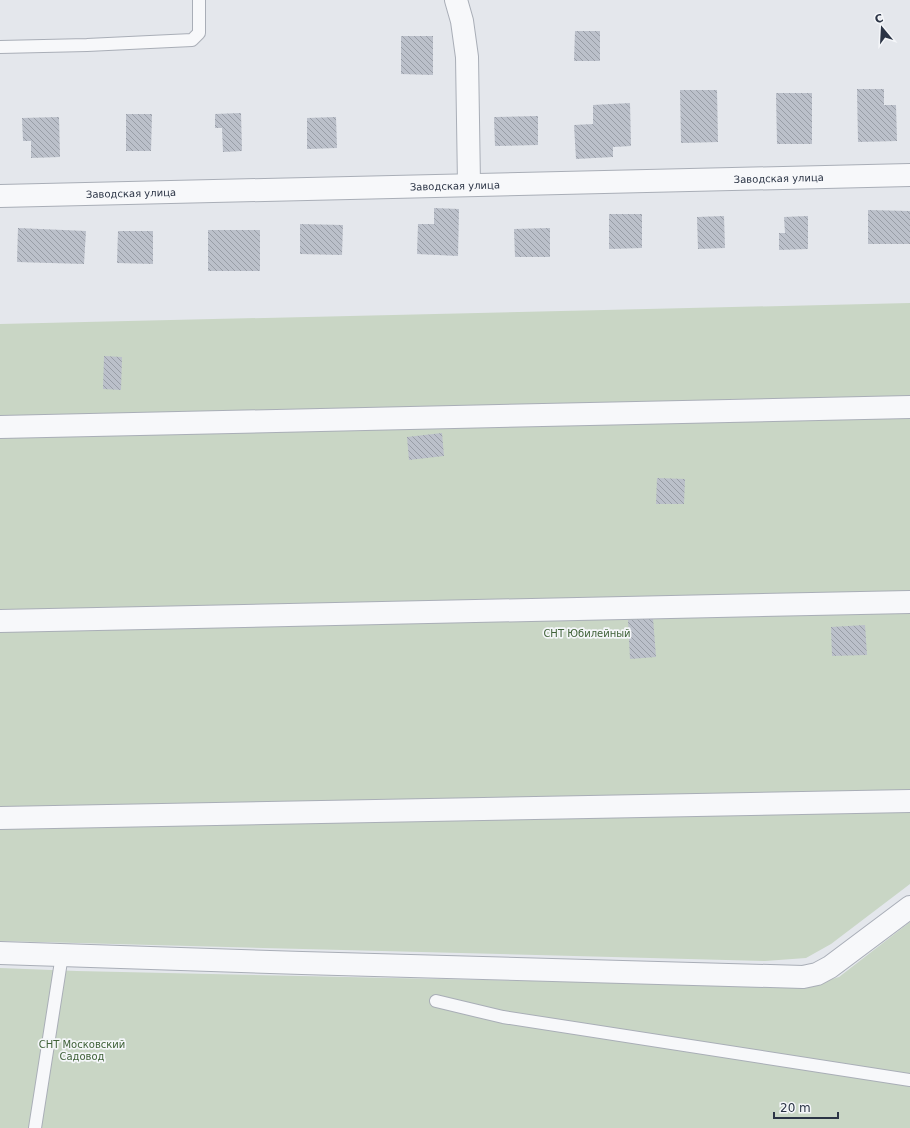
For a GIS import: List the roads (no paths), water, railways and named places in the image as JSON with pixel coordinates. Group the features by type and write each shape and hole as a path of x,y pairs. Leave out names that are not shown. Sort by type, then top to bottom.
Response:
{"street":[{"path":"456,0 462,21 467,57 469,184"},
{"name":"Заводская улица","path":"0,196 910,175"},
{"path":"0,427 910,407"},
{"path":"0,621 910,602"},
{"path":"0,818 910,801"},
{"path":"0,953 803,977 817,974 830,967 910,907"}],"lane":[{"path":"0,47 192,40 198,33 199,0"},
{"path":"35,1128 62,955"},
{"path":"436,1001 503,1017 910,1080"}],"park label":[{"name":"СНТ Юбилейный","path":"587,633"},
{"name":"СНТ Московский Садовод","path":"82,1050"}]}
